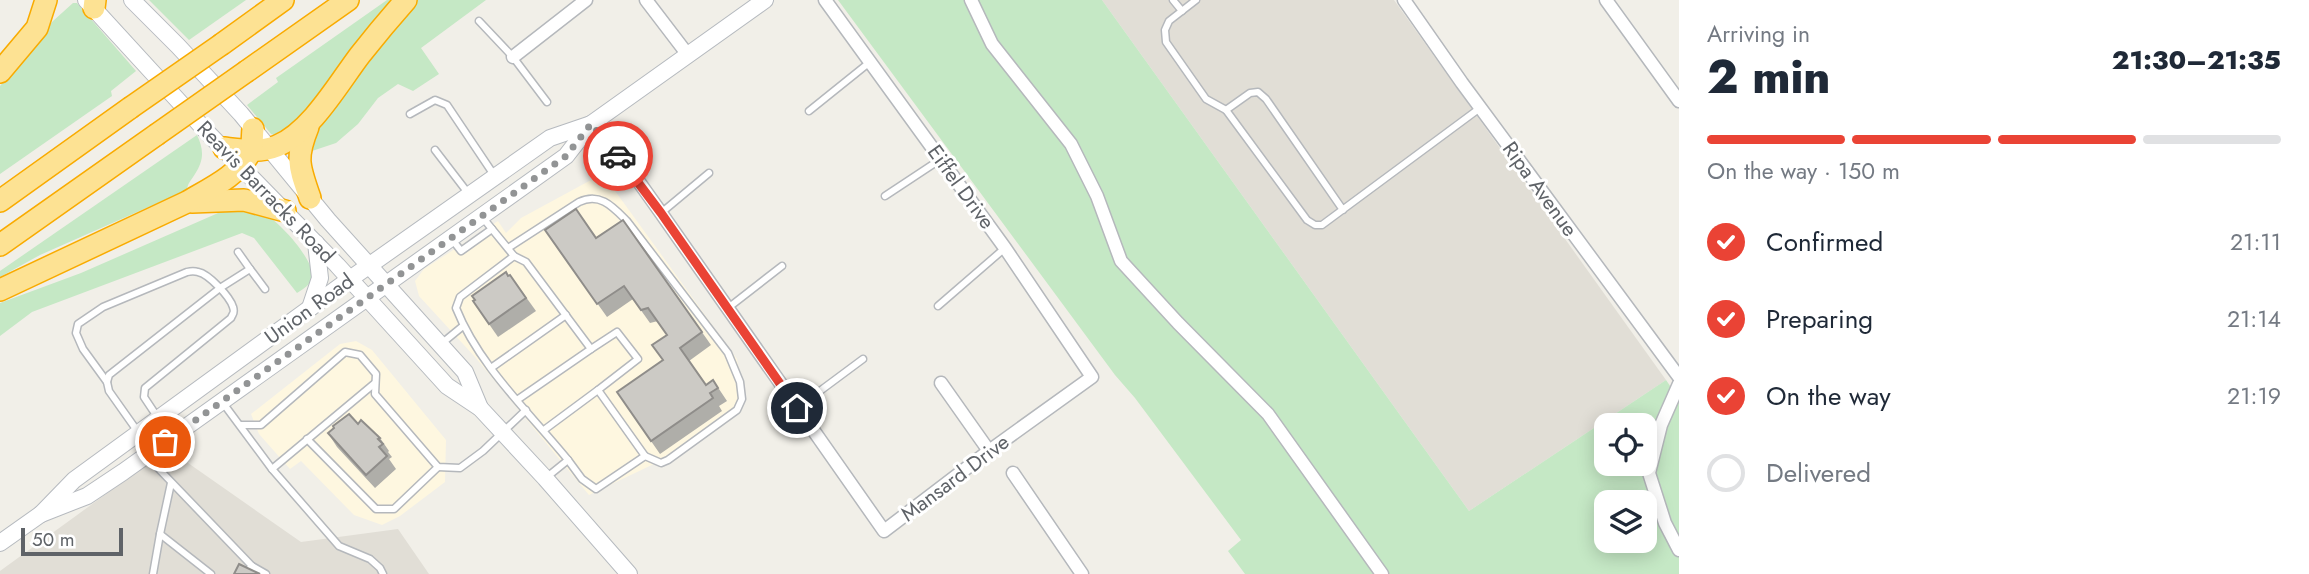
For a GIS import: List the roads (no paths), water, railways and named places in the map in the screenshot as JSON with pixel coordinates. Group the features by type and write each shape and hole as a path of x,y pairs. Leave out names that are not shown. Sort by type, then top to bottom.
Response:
{"highway":[{"path":"37,28 46,0"},
{"path":"0,72 65,0"},
{"path":"0,201 283,0"},
{"path":"0,245 348,0"},
{"path":"0,290 187,202 231,174 253,155 290,140 309,124 375,35 406,0"},
{"path":"309,124 299,155 300,168 310,198"},
{"path":"253,129 253,155"},
{"path":"224,148 253,155"},
{"path":"187,202 244,200 285,211"}],"main road":[{"name":"Reavis Barracks Road","path":"132,0 253,129"},
{"name":"Union Road","path":"0,543 41,514 74,480 349,279 550,138 591,124 765,0"},
{"name":"Reavis Barracks Road","path":"92,3 138,59 224,148"},
{"name":"Union Road","path":"41,514 88,496 165,442 566,156 591,124"},
{"name":"Reavis Barracks Road","path":"253,155 310,198 441,344 465,372 480,408"},
{"name":"Reavis Barracks Road","path":"253,155 285,211 447,386 480,408 503,432 629,574"},
{"path":"310,308 320,278 316,243"}],"street":[{"path":"513,57 586,0"},
{"path":"646,0 688,55"},
{"name":"Eiffel Drive","path":"825,0 1005,248 1092,377"},
{"path":"971,0 992,44 1071,144 1097,196 1121,261 1268,414 1381,574"},
{"name":"Ripa Avenue","path":"1404,0 1480,108 1679,377"},
{"path":"1605,0 1679,101"},
{"name":"Mansard Drive","path":"591,124 634,175 884,531 1092,377"},
{"path":"942,383 989,451"},
{"path":"1679,384 1661,425 1649,473 1665,523 1679,550"},
{"path":"1013,473 1082,574"}],"lane":[{"path":"1173,0 1182,11"},
{"path":"1196,0 1169,21 1164,30 1166,43 1206,99 1227,110 1307,220 1315,225 1322,225 1480,108"},
{"path":"479,22 513,57 547,102"},
{"path":"809,111 870,62"},
{"path":"1227,110 1250,93 1258,92 1266,99 1343,210"},
{"path":"410,114 435,100 447,105 495,177"},
{"path":"435,150 470,194"},
{"path":"885,196 941,159"},
{"path":"661,213 709,173"},
{"path":"508,248 579,202 586,199 607,202 627,221 728,353 740,382 742,399 737,410 661,463 645,456 598,390"},
{"path":"481,215 514,256 526,262 591,349"},
{"path":"450,237 461,251 492,229"},
{"path":"938,306 1005,248"},
{"path":"237,251 265,289"},
{"path":"514,256 460,297 456,308 463,326 491,368 582,479 596,489 645,456"},
{"path":"728,308 782,266"},
{"path":"107,382 109,375 220,288 250,269"},
{"path":"165,442 158,418 144,397 144,390 231,318 234,309 220,288 202,273 187,272 103,307 78,324 77,338 138,432 156,466 252,566 266,574"},
{"path":"491,368 566,315"},
{"path":"441,344 463,326"},
{"path":"517,400 617,332 638,359 544,430"},
{"path":"241,425 261,425 345,352 360,355 376,374 375,394 438,467"},
{"path":"797,408 863,359"},
{"path":"272,469 375,383"},
{"path":"222,401 272,469 339,546 370,559 383,574"},
{"path":"307,439 376,509 394,509 438,467 460,468 526,410"},
{"path":"545,478 568,460"},
{"path":"153,574 172,483"},
{"path":"160,534 211,574"},
{"path":"244,574 252,566"}]}
